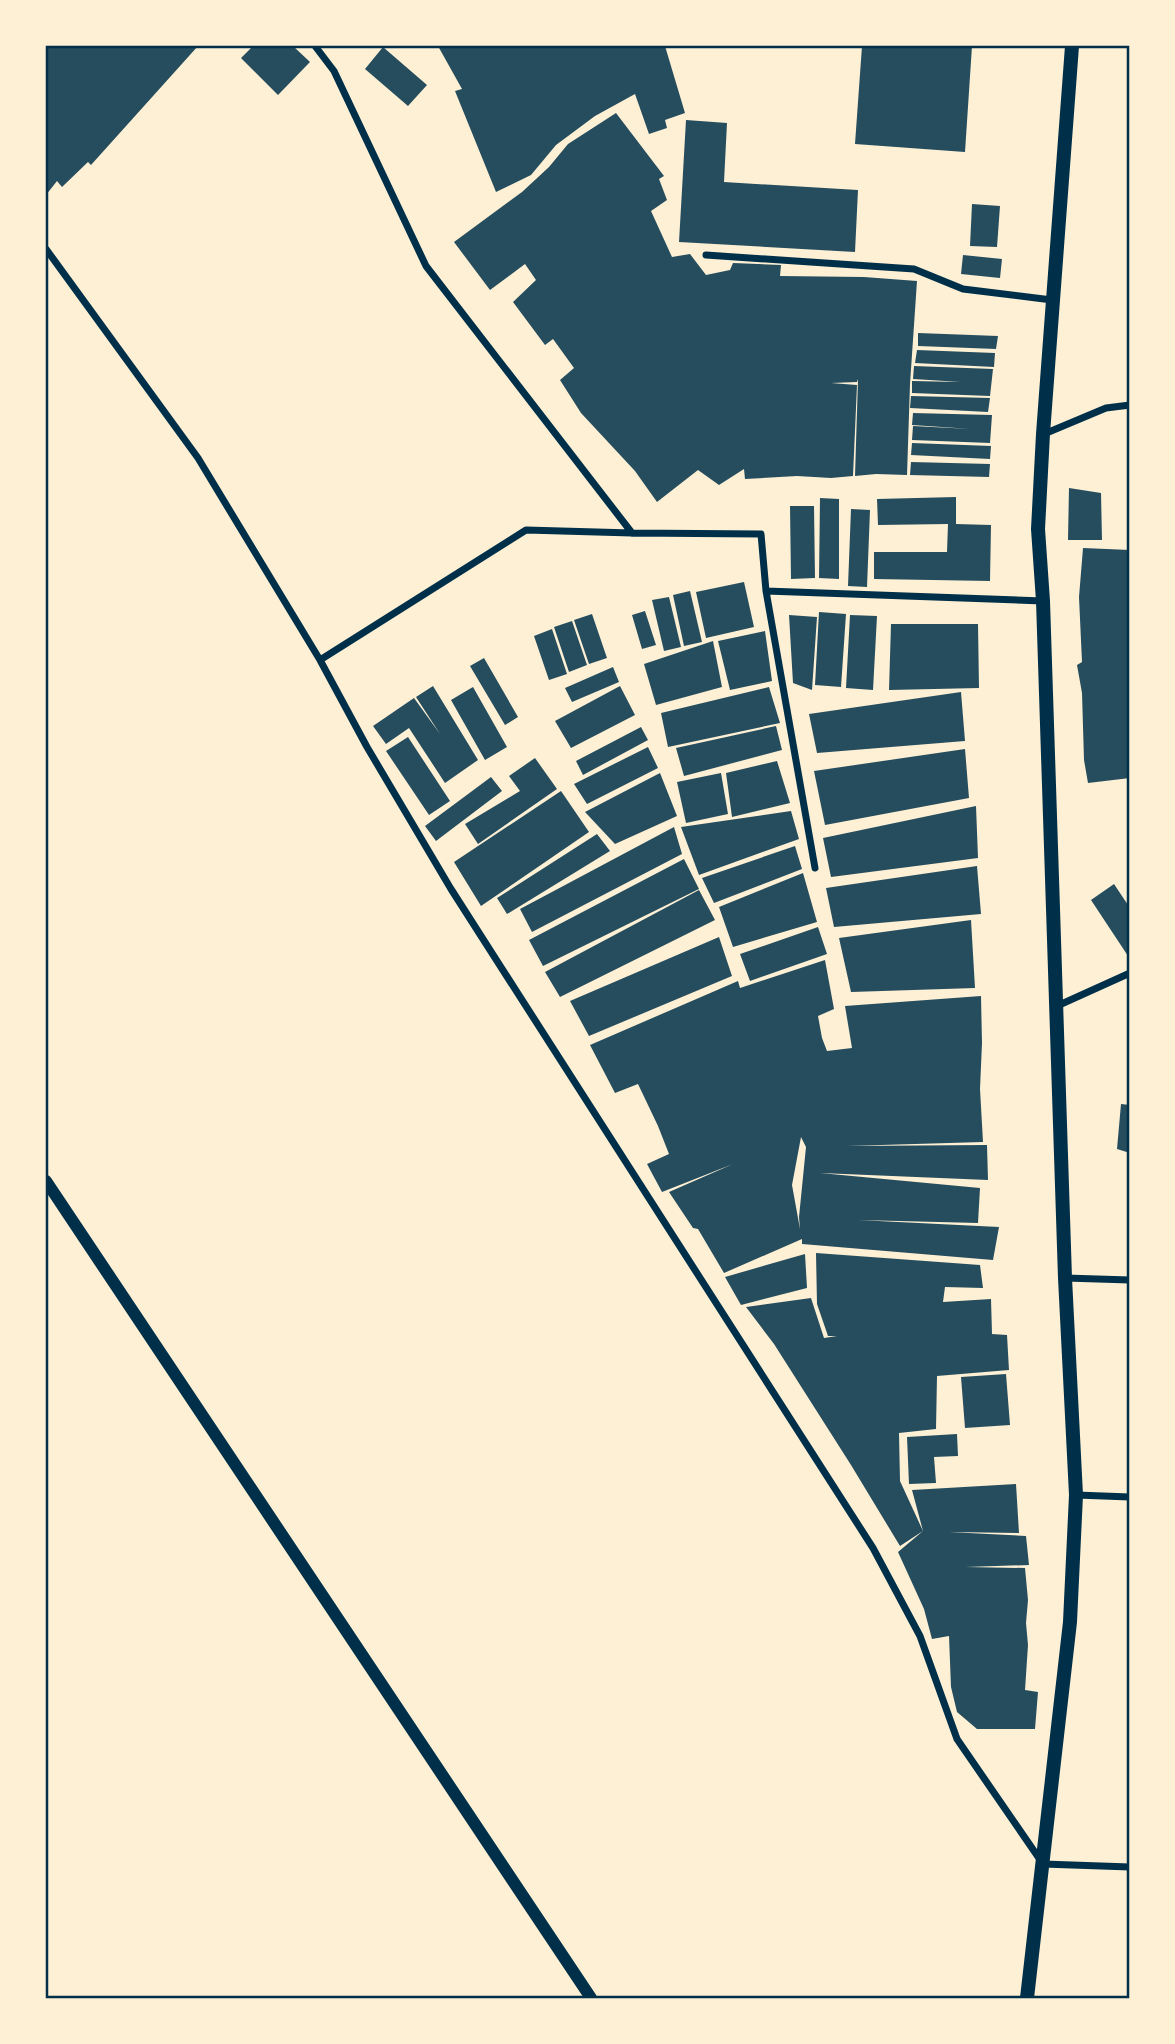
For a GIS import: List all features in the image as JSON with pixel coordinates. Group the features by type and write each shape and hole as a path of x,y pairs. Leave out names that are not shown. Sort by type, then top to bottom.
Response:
{"main road":[{"path":"1027,1998 1070,1622 1076,1495 1065,1278 1043,601 1038,529 1052,300 1072,46"}],"street":[{"path":"316,46 334,71 426,266 632,533"},
{"path":"46,249 198,458 320,660 367,747 451,889 873,1548 920,1636 957,1739 1043,1864 1129,1867"},
{"path":"706,255 914,270 963,289 1052,300"},
{"path":"1043,434 1106,408 1129,405"},
{"path":"320,660 526,530 761,534 766,591 815,869"},
{"path":"766,591 1043,601"},
{"path":"1055,1007 1129,973"},
{"path":"46,1181 591,1998"},
{"path":"1065,1278 1129,1280"},
{"path":"1076,1495 1129,1497"}],"building":[{"path":"46,46 198,46 91,165 88,162 62,187 57,181 46,195"},
{"path":"253,46 293,46 310,62 278,95 241,58"},
{"path":"438,46 665,46 685,113 665,120 667,128 649,134 635,94 595,116 556,145 531,175 496,192 455,91 462,89"},
{"path":"862,46 972,46 965,152 855,144"},
{"path":"383,47 427,85 408,106 365,69"},
{"path":"616,113 664,176 659,179 667,200 651,211 672,257 690,254 706,275 730,270 733,263 781,265 780,276 917,281 907,475 855,476 858,379 857,382 831,383 857,385 853,476 745,479 744,469 719,485 698,470 657,502 635,471 581,413 560,380 574,368 553,339 545,345 513,302 536,280 525,264 490,290 454,242 522,192 549,167 568,144"},
{"path":"686,120 727,123 724,182 858,190 855,252 679,242"},
{"path":"972,204 1000,206 997,247 970,246"},
{"path":"963,255 1002,259 1000,278 961,274"},
{"path":"918,333 998,336 996,349 918,346"},
{"path":"917,350 995,353 994,367 915,363"},
{"path":"914,366 993,369 990,396 912,393 912,381 961,382 913,379"},
{"path":"911,396 990,398 988,412 910,408"},
{"path":"913,413 992,415 990,443 912,440 913,426 971,429 912,425"},
{"path":"912,443 991,446 990,459 911,455"},
{"path":"911,462 990,464 989,477 910,475"},
{"path":"1069,488 1101,493 1102,540 1068,540"},
{"path":"956,497 956,524 991,525 990,581 874,579 874,552 947,552 948,524 878,525 877,499"},
{"path":"820,498 839,499 839,579 819,578"},
{"path":"790,506 814,506 815,578 791,579"},
{"path":"851,509 870,510 867,587 848,586"},
{"path":"1083,548 1130,550 1130,778 1088,783 1084,760 1082,693 1077,665 1082,662 1079,597"},
{"path":"744,582 754,627 706,638 696,592"},
{"path":"690,591 702,642 684,646 673,595"},
{"path":"669,597 681,647 664,651 652,600"},
{"path":"645,611 656,645 642,649 632,615"},
{"path":"819,612 846,614 841,687 815,685"},
{"path":"592,614 607,658 589,664 574,620"},
{"path":"789,615 817,617 812,690 793,683"},
{"path":"850,615 877,616 873,690 846,688"},
{"path":"572,621 587,665 569,672 554,627"},
{"path":"891,624 978,624 979,688 889,690"},
{"path":"552,629 567,674 549,680 534,636"},
{"path":"765,631 772,681 730,690 718,641"},
{"path":"713,641 722,687 656,705 644,664"},
{"path":"484,658 518,717 505,725 470,666"},
{"path":"613,667 619,682 572,702 565,688"},
{"path":"433,686 478,760 445,783 409,728 386,744 373,726 414,698 440,734 416,697"},
{"path":"620,686 635,715 571,748 555,721"},
{"path":"473,687 507,747 485,760 451,700"},
{"path":"769,687 780,723 668,747 661,713"},
{"path":"961,692 965,741 817,753 809,714"},
{"path":"776,726 782,750 684,776 676,748"},
{"path":"641,727 648,740 583,775 576,761"},
{"path":"408,737 450,801 429,815 386,751"},
{"path":"648,747 658,768 587,804 574,784"},
{"path":"965,749 969,798 825,825 814,771"},
{"path":"535,758 557,789 478,844 465,824 520,791 509,776"},
{"path":"777,761 790,803 732,817 726,773"},
{"path":"660,773 677,816 615,844 585,812"},
{"path":"721,773 728,814 686,823 677,782"},
{"path":"491,777 502,791 436,841 425,826"},
{"path":"561,791 589,832 481,906 454,862"},
{"path":"976,806 978,858 831,877 823,838"},
{"path":"791,811 799,839 699,875 681,827"},
{"path":"674,827 682,854 532,932 520,909"},
{"path":"597,834 610,851 507,914 497,898"},
{"path":"795,846 802,869 714,903 702,878"},
{"path":"684,859 699,889 543,966 529,940"},
{"path":"977,866 981,914 834,927 826,888"},
{"path":"803,873 817,922 733,947 719,907"},
{"path":"1114,884 1130,908 1130,959 1091,900"},
{"path":"699,890 715,920 560,997 545,972"},
{"path":"971,920 975,988 851,992 839,938"},
{"path":"818,927 827,954 750,981 740,954"},
{"path":"719,937 732,976 589,1036 570,1001"},
{"path":"825,960 834,1009 818,1016 827,1051 852,1048 845,1006 981,996 980,1089 983,1142 847,1146 987,1145 988,1180 820,1173 980,1188 978,1223 858,1220 999,1227 993,1260 802,1244 802,1239 724,1273 698,1229 693,1228 669,1192 733,1164 662,1192 647,1164 669,1154 638,1084 615,1093 590,1045 738,981 740,988","holes":["801,1137 806,1147 799,1217 800,1229 792,1185"]},
{"path":"1121,1104 1130,1105 1130,1153 1117,1149"},
{"path":"816,1253 980,1265 983,1288 945,1287 943,1302 991,1299 992,1334 1007,1335 1009,1370 937,1376 936,1429 899,1433 900,1481 923,1531 900,1546 774,1344 746,1307 811,1298 824,1338 837,1336 828,1336 817,1304"},
{"path":"805,1254 807,1288 741,1305 725,1277"},
{"path":"1006,1374 1010,1425 965,1428 961,1377"},
{"path":"957,1434 958,1456 934,1457 936,1483 909,1484 907,1437"},
{"path":"1016,1484 1019,1533 949,1532 1026,1536 1029,1565 966,1567 1025,1568 1028,1645 1025,1690 1038,1692 1035,1729 977,1729 957,1712 951,1687 949,1636 932,1639 924,1609 898,1552 923,1531 912,1490"}]}
